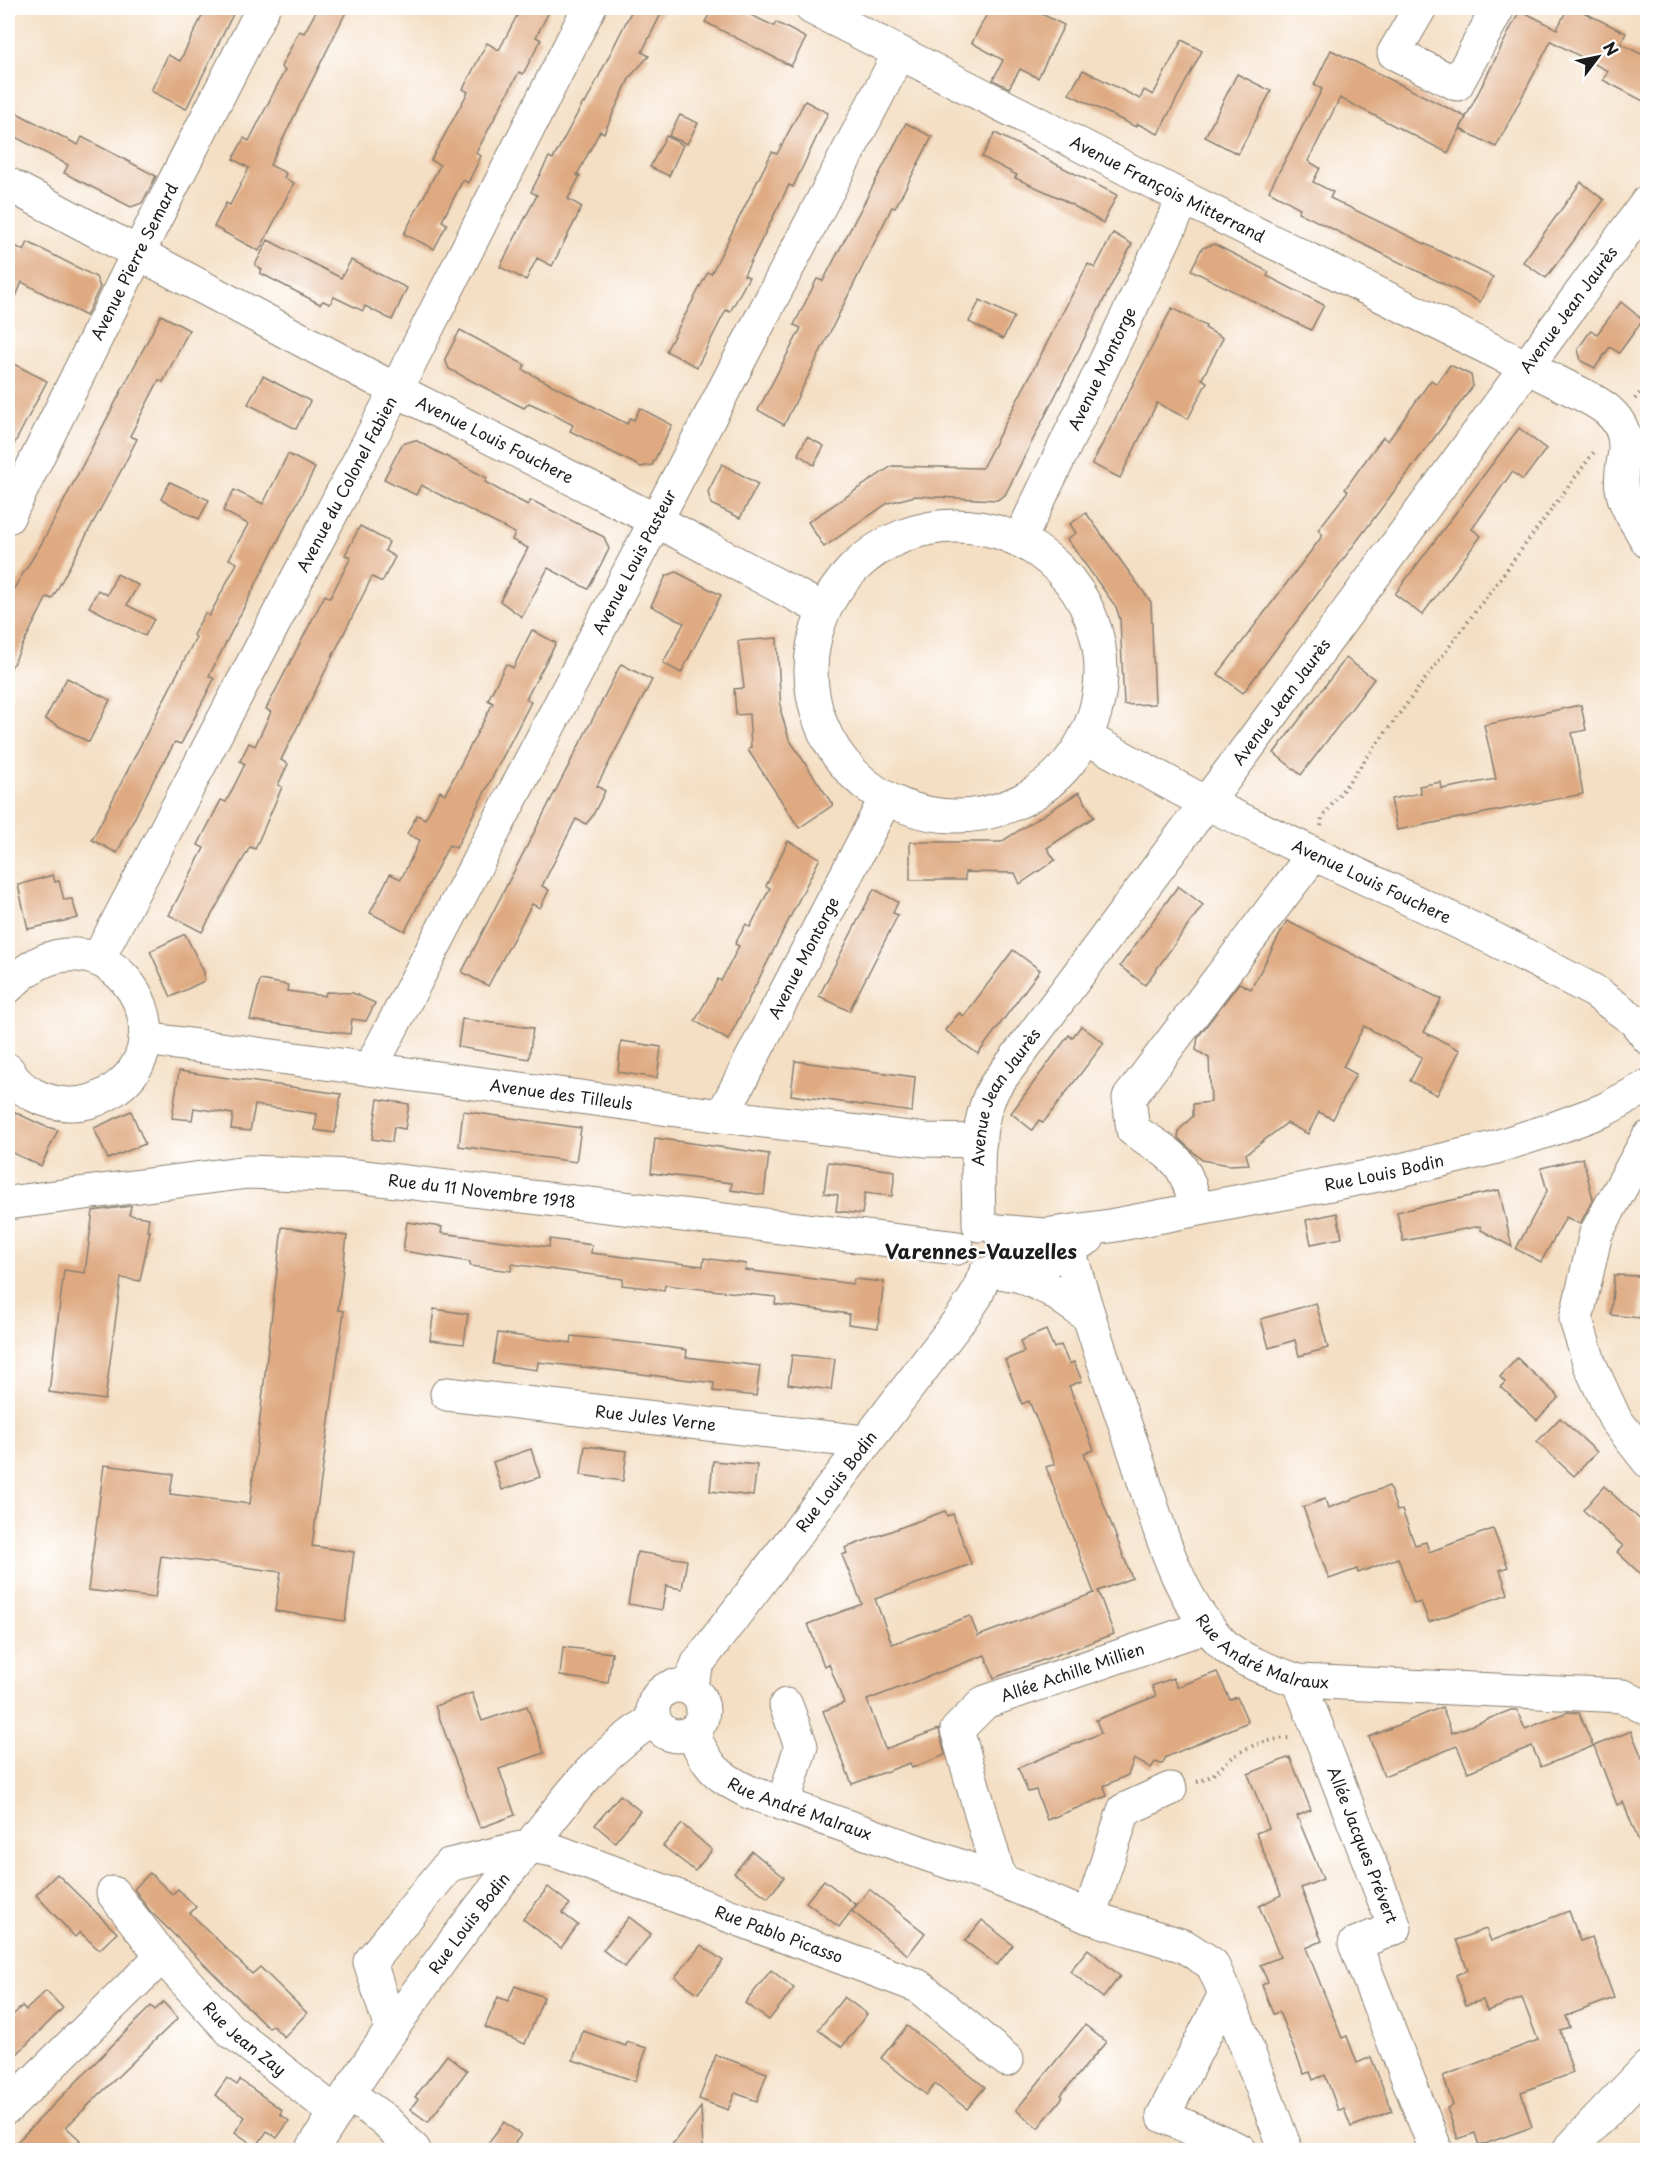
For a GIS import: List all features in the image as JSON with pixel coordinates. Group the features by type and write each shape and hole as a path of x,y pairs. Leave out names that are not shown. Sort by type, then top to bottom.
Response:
{"street":[{"name":"Avenue Pierre Semard","path":"8,517 138,253 263,8"},
{"name":"Avenue du Colonel Fabien","path":"98,959 396,390 589,8"},
{"name":"Avenue François Mitterrand","path":"812,8 1184,198 1601,406 1619,419"},
{"path":"1420,8 1394,53 1457,84 1498,8"},
{"name":"Avenue Louis Pasteur","path":"370,1069 899,54"},
{"name":"Avenue Louis Fouchere","path":"8,184 396,390 657,521 824,610"},
{"name":"Avenue Montorge","path":"1020,539 1184,198"},
{"name":"Avenue Jean Jaurès","path":"1000,1273 1007,1251 1003,1236 978,1234 980,1141 986,1102 995,1086 1206,803 1647,201"},
{"path":"1619,419 1625,440 1620,476 1622,492 1647,542"},
{"path":"972,525 1020,539 1057,566 1078,593 1084,602 1099,646 1100,691 1085,737 1067,765 1055,777 1041,789 1003,809 961,817 918,812 886,798 848,769 826,737 813,700 810,661 824,610 841,579 878,546 924,527 972,525"},
{"name":"Avenue Louis Fouchere","path":"1085,737 1206,803 1494,939 1594,990 1635,1021 1647,1038"},
{"name":"Avenue Montorge","path":"722,1116 886,798"},
{"path":"1196,1209 1190,1184 1178,1161 1133,1130 1129,1098 1313,855"},
{"path":"8,987 25,969 48,957 73,954 98,959 119,972 135,991 144,1014 145,1039 138,1063 123,1083 103,1098 79,1105 53,1103 30,1094 8,1070"},
{"name":"Avenue des Tilleuls","path":"145,1039 722,1116 926,1140 980,1141"},
{"path":"1647,1059 1647,1080"},
{"name":"Rue Louis Bodin","path":"978,1234 1044,1235 1110,1226 1388,1173 1481,1151 1550,1130 1604,1110 1647,1086"},
{"path":"1604,1110 1645,1143 1596,1233 1576,1320 1590,1365 1615,1419 1647,1461"},
{"name":"Rue du 11 Novembre 1918","path":"8,1203 248,1172 356,1176 978,1234"},
{"name":"Rue Louis Bodin","path":"688,1689 698,1663 976,1296 1000,1273 1068,1249 1110,1226"},
{"path":"978,1234 962,1264 976,1274 1000,1273 1051,1290 1088,1316"},
{"name":"Rue André Malraux","path":"1068,1249 1088,1316 1167,1549 1193,1605 1223,1645 1266,1670 1299,1682 1623,1696 1647,1709"},
{"name":"Rue Jules Verne","path":"447,1394 864,1442"},
{"name":"Allée Achille Millien","path":"1000,1880 957,1730 985,1702 1208,1626"},
{"name":"Allée Jacques Prévert","path":"1299,1682 1395,1928 1355,1944 1436,2151"},
{"path":"680,1686 688,1689 700,1699 703,1713 701,1721 692,1732 677,1737 670,1736 657,1726 654,1719 654,1703 664,1690 680,1686"},
{"path":"783,1804 801,1746 786,1705"},
{"name":"Rue Louis Bodin","path":"312,2151 391,2029 495,1887 599,1760 624,1738 654,1719"},
{"name":"Rue André Malraux","path":"692,1732 706,1761 723,1779 783,1804 1000,1880 1089,1917 1184,1946 1212,1964 1286,2151"},
{"path":"1089,1917 1124,1810 1170,1789"},
{"path":"391,2029 370,1962 449,1865 529,1846"},
{"name":"Rue Pablo Picasso","path":"529,1846 553,1850 918,1986 1007,2060"},
{"name":"Rue Jean Zay","path":"113,1893 162,1956 230,2030 321,2098 342,2103 385,2120 414,2151"},
{"path":"8,2107 162,1956"},
{"path":"1225,1994 1163,2116 1240,2151"},
{"path":"1569,2151 1647,2067"}],"path":[{"path":"1313,855 1322,818 1647,382"},
{"path":"1170,1789 1211,1778 1234,1756 1254,1744 1276,1739 1321,1738"}],"building":[{"path":"206,8 236,8 186,109 151,91 168,55 180,61"},
{"path":"318,8 348,8 270,165 286,173 284,178 294,183 259,251 214,227 226,203 230,205 249,168 233,159 244,138 249,141 285,70 281,67 299,31 304,33"},
{"path":"521,8 551,8 536,37 541,40 523,74 519,72 476,153 481,156 468,183 463,180 442,221 447,224 434,249 404,234 440,165 431,160 468,92 463,89 487,43 499,50"},
{"path":"633,8 664,8 642,52 649,56 630,77 604,133 600,131 577,175 580,176 568,199 582,207 552,266 537,258 526,280 500,267 537,195 531,192 549,157 553,159 583,103 585,104"},
{"path":"713,8 736,8 774,26 776,22 806,38 791,66 705,22"},
{"path":"990,8 1030,8 1064,25 1038,78 1020,69 1009,88 993,80 1003,60 972,43"},
{"path":"1568,8 1575,8 1626,33 1621,44 1647,57 1647,103 1603,80 1608,71 1551,41 1496,147 1460,129 1520,10 1557,29"},
{"path":"1182,40 1202,51 1158,134 1138,124 1136,127 1069,94 1083,70 1140,99 1144,90 1153,95"},
{"path":"1331,50 1466,117 1448,153 1340,98 1308,161 1320,168 1313,182 1333,192 1330,198 1493,277 1480,302 1298,212 1300,208 1269,191 1322,89 1314,85"},
{"path":"1237,74 1271,91 1238,154 1205,137"},
{"path":"805,101 828,113 793,187 789,185 744,275 749,277 730,312 726,310 697,367 666,351 708,272 711,274 772,152 777,154"},
{"path":"17,113 78,145 82,137 156,176 142,203 131,207 64,173 68,165 8,133"},
{"path":"680,115 698,123 687,144 669,136"},
{"path":"906,123 932,137 895,208 892,207 784,425 758,410 801,328 794,325 817,279 823,281"},
{"path":"995,133 1117,195 1103,223 1060,198 1015,178 1017,175 982,157"},
{"path":"666,136 683,145 669,176 650,167"},
{"path":"1581,182 1604,200 1546,278 1523,262"},
{"path":"1113,233 1132,244 1005,495 997,500 915,496 888,503 824,547 808,522 892,466 982,468 1088,264 1095,268"},
{"path":"268,240 341,278 351,260 407,288 392,320 365,306 363,311 334,297 330,304 323,301 320,304 260,273 262,270 255,265"},
{"path":"8,242 24,251 28,242 96,277 100,287 86,316 22,282 8,316"},
{"path":"1214,244 1269,272 1267,276 1324,305 1311,330 1191,270 1202,248"},
{"path":"980,300 1014,317 1003,339 969,322"},
{"path":"1621,302 1643,320 1619,353 1610,347 1595,368 1581,361 1578,349 1591,330 1597,334"},
{"path":"1172,308 1223,338 1202,379 1207,382 1188,419 1157,403 1120,478 1092,464"},
{"path":"161,315 189,330 163,382 159,380 130,436 137,439 123,467 52,599 47,597 8,674 8,598 42,543"},
{"path":"460,330 525,365 523,370 627,424 630,418 634,420 640,408 672,425 652,465 641,467 570,431 573,425 549,412 529,403 524,408 449,369 445,359"},
{"path":"8,361 47,381 8,456"},
{"path":"1450,365 1471,375 1473,386 1243,693 1218,674 1323,535 1318,530 1348,491 1345,489 1383,437 1388,441 1431,380 1437,384"},
{"path":"263,376 310,401 296,429 248,404"},
{"path":"1519,428 1546,449 1523,480 1512,472 1472,529 1481,536 1422,615 1395,594"},
{"path":"807,437 824,446 814,465 798,454"},
{"path":"415,440 487,478 485,482 508,495 528,505 531,500 604,537 609,549 588,589 548,568 522,617 500,601 528,548 512,540 515,533 421,485 416,495 384,479 402,444"},
{"path":"288,454 315,468 209,676 214,679 181,744 175,742 117,853 92,840 196,637 193,635 205,613 209,616 237,563 229,559 248,524 223,511 234,490 263,504"},
{"path":"722,464 758,484 740,518 711,504 708,492"},
{"path":"170,482 209,500 199,519 161,499"},
{"path":"1086,513 1151,602 1155,704 1124,705 1120,619 1116,607 1067,539 1076,533 1070,524"},
{"path":"360,526 389,542 385,551 395,557 382,582 372,577 281,760 288,764 278,785 282,787 255,849 250,847 202,932 169,915 204,848 198,845 221,800 226,802 245,764 240,761 249,743 255,746 271,712 266,709 325,595 330,598 351,557 345,555"},
{"path":"676,572 721,595 681,673 663,663 684,623 651,606 666,576"},
{"path":"117,574 138,585 127,605 154,619 145,636 89,607 98,590 107,595"},
{"path":"532,630 556,643 526,699 531,702 456,848 449,845 405,931 370,913 390,874 401,879 420,840 407,834 417,815 425,819 440,791 445,794 493,703 488,700 506,664 513,668"},
{"path":"777,638 781,712 789,739 833,805 799,828 748,750 751,747 749,714 736,715 734,689 744,688 738,641"},
{"path":"1346,658 1374,679 1301,775 1274,753"},
{"path":"621,664 652,680 597,786 605,791 592,817 586,824 576,819 542,886 549,890 540,908 532,904 488,986 462,972"},
{"path":"67,678 110,700 89,742 45,719"},
{"path":"1581,705 1586,730 1572,733 1583,794 1397,830 1391,799 1421,793 1419,786 1441,782 1442,789 1496,779 1484,725"},
{"path":"1079,792 1094,817 1047,848 1055,860 1020,884 1015,873 965,872 965,880 910,880 910,842 1001,842"},
{"path":"788,841 820,858 728,1040 695,1021 718,979 721,981 739,946 735,944 746,924 750,927 770,888 766,886"},
{"path":"53,875 55,882 59,881 64,900 72,899 78,918 28,929 18,885"},
{"path":"1178,886 1203,905 1145,985 1120,966"},
{"path":"874,889 898,902 893,913 898,915 849,1011 819,996"},
{"path":"1287,921 1441,999 1424,1032 1460,1050 1437,1095 1410,1081 1422,1057 1364,1026 1343,1067 1356,1074 1333,1119 1319,1112 1308,1134 1287,1123 1246,1154 1249,1164 1229,1165 1202,1160 1178,1138 1179,1130 1193,1116 1193,1104 1211,1102 1209,1058 1196,1050 1198,1037 1239,983 1251,989"},
{"path":"185,934 204,972 204,981 171,997 150,951"},
{"path":"1013,950 1040,970 978,1054 945,1030 959,1013 964,1016"},
{"path":"260,980 288,985 287,991 325,996 326,992 353,993 375,1003 366,1021 352,1019 350,1034 250,1020"},
{"path":"462,1019 533,1028 529,1059 458,1047"},
{"path":"1081,1026 1104,1043 1043,1123 1039,1120 1032,1130 1011,1113 1069,1035 1072,1038"},
{"path":"621,1041 661,1047 657,1078 618,1072"},
{"path":"795,1061 915,1077 912,1112 791,1095"},
{"path":"179,1071 341,1094 335,1133 315,1130 317,1114 255,1105 250,1131 231,1129 233,1114 194,1108 192,1120 172,1118"},
{"path":"378,1099 409,1104 405,1129 394,1127 392,1142 372,1139"},
{"path":"8,1109 58,1130 41,1166 8,1151"},
{"path":"131,1111 145,1144 108,1159 94,1128"},
{"path":"463,1111 581,1128 576,1162 459,1146"},
{"path":"655,1138 769,1154 764,1195 731,1190 732,1183 651,1173"},
{"path":"1583,1158 1593,1199 1580,1224 1566,1217 1541,1262 1516,1249 1547,1191 1541,1168"},
{"path":"828,1162 895,1171 892,1196 865,1193 862,1214 836,1211 838,1195 824,1193"},
{"path":"1499,1190 1512,1247 1481,1230 1480,1226 1403,1241 1397,1212"},
{"path":"131,1206 129,1215 149,1218 147,1231 150,1231 140,1281 121,1278 105,1400 49,1392 64,1270 85,1273 93,1211"},
{"path":"1337,1213 1342,1238 1311,1244 1306,1220"},
{"path":"407,1222 442,1227 441,1233 549,1247 550,1239 592,1245 591,1253 703,1266 704,1258 746,1264 745,1270 853,1284 854,1279 884,1282 878,1328 848,1324 849,1314 775,1304 776,1297 665,1285 664,1290 622,1285 623,1279 512,1264 511,1271 470,1266 470,1262 403,1251"},
{"path":"282,1227 347,1236 338,1310 344,1311 312,1546 354,1552 345,1621 275,1611 281,1572 161,1556 155,1598 88,1590 104,1465 173,1474 170,1494 250,1504"},
{"path":"1614,1275 1642,1276 1640,1318 1611,1315"},
{"path":"1316,1303 1328,1348 1299,1356 1295,1340 1269,1348 1261,1319"},
{"path":"434,1309 468,1314 464,1344 430,1340"},
{"path":"1046,1330 1054,1348 1061,1345 1069,1364 1074,1362 1082,1381 1069,1386 1094,1450 1084,1453 1132,1578 1098,1591 1114,1634 994,1678 985,1655 867,1700 885,1749 939,1729 945,1755 912,1768 910,1763 852,1784 823,1711 844,1703 829,1664 824,1666 808,1624 862,1604 842,1555 847,1553 845,1548 945,1511 947,1516 953,1514 971,1564 875,1599 892,1644 970,1616 978,1636 1094,1593 1046,1467 1055,1464 1029,1401 1022,1404 1005,1360 1024,1352 1020,1341"},
{"path":"498,1333 571,1343 572,1336 644,1344 687,1350 686,1357 760,1366 756,1396 713,1391 714,1383 609,1370 538,1362 537,1370 493,1364"},
{"path":"792,1355 835,1359 831,1390 788,1384"},
{"path":"1517,1358 1559,1397 1537,1420 1501,1387 1505,1382 1500,1377"},
{"path":"1560,1418 1597,1452 1574,1476 1537,1442"},
{"path":"585,1446 627,1451 623,1481 581,1475"},
{"path":"531,1449 540,1477 502,1490 493,1462"},
{"path":"713,1461 757,1465 753,1496 710,1491"},
{"path":"1389,1486 1397,1511 1402,1510 1415,1545 1426,1542 1429,1552 1493,1529 1508,1567 1500,1570 1508,1594 1429,1622 1421,1602 1414,1604 1398,1558 1358,1573 1357,1569 1329,1579 1303,1507 1325,1499 1328,1508"},
{"path":"1604,1486 1647,1526 1647,1580 1617,1552 1623,1546 1583,1510"},
{"path":"637,1552 687,1560 682,1589 666,1586 662,1610 628,1604"},
{"path":"563,1647 612,1653 608,1683 560,1676"},
{"path":"1217,1672 1230,1700 1237,1697 1248,1722 1166,1757 1162,1764 1155,1762 1151,1768 1134,1759 1128,1775 1104,1786 1107,1796 1047,1820 1036,1790 1028,1792 1018,1768 1101,1733 1096,1720 1156,1696 1152,1686 1173,1678 1177,1687"},
{"path":"472,1693 482,1721 527,1706 544,1753 499,1769 515,1815 480,1828 435,1706"},
{"path":"1442,1707 1452,1733 1511,1710 1517,1710 1525,1729 1568,1712 1579,1713 1593,1746 1541,1767 1532,1746 1468,1772 1457,1746 1384,1776 1369,1737"},
{"path":"1631,1731 1647,1770 1647,1862 1623,1802 1617,1805 1594,1746"},
{"path":"1290,1757 1311,1810 1297,1816 1323,1879 1301,1888 1322,1941 1306,1948 1342,2038 1347,2036 1357,2063 1371,2057 1392,2111 1351,2127 1344,2109 1338,2110 1325,2075 1313,2080 1310,2072 1304,2074 1279,2012 1273,2014 1262,1985 1268,1982 1260,1965 1280,1957 1259,1906 1281,1895 1256,1833 1269,1828 1248,1774"},
{"path":"620,1795 640,1811 615,1842 595,1825"},
{"path":"682,1824 712,1850 695,1871 663,1846"},
{"path":"752,1851 784,1877 768,1898 734,1873"},
{"path":"150,1873 172,1894 178,1889 196,1907 190,1913 252,1974 260,1967 307,2013 284,2037 272,2025 269,2028 150,1911 134,1889"},
{"path":"57,1874 117,1933 99,1950 80,1932 75,1937 36,1895"},
{"path":"824,1880 856,1905 839,1927 806,1902"},
{"path":"548,1887 570,1904 562,1913 578,1925 561,1948 523,1919"},
{"path":"869,1889 925,1933 908,1955 852,1911"},
{"path":"1569,1911 1580,1941 1592,1937 1614,1998 1566,2016 1570,2028 1560,2031 1573,2073 1521,2092 1532,2127 1479,2146 1475,2133 1458,2139 1447,2108 1453,2105 1443,2076 1538,2040 1522,1998 1487,2011 1483,2000 1466,2005 1456,1975 1468,1970 1456,1940 1486,1929 1491,1941"},
{"path":"629,1917 651,1934 625,1967 603,1950"},
{"path":"982,1920 1013,1945 997,1965 965,1941"},
{"path":"701,1945 723,1961 698,1993 675,1977"},
{"path":"1088,1949 1120,1976 1103,1998 1070,1971"},
{"path":"771,1970 794,1988 769,2020 745,2003"},
{"path":"515,1986 544,1997 525,2044 485,2027 498,1997 508,2001"},
{"path":"46,1991 63,2008 8,2063 8,2020 22,2006 26,2010"},
{"path":"844,1997 867,2014 842,2047 818,2030"},
{"path":"163,2002 178,2018 66,2127 80,2140 70,2151 8,2151 151,2006 155,2010"},
{"path":"1085,2025 1106,2042 1061,2095 1063,2097 1038,2128 1016,2110"},
{"path":"907,2026 985,2087 967,2109 935,2084 927,2095 881,2058"},
{"path":"583,2031 626,2046 627,2042 647,2048 635,2081 573,2060"},
{"path":"447,2055 467,2071 428,2122 410,2109 418,2099 415,2097"},
{"path":"716,2055 767,2073 757,2101 735,2093 728,2110 699,2099"},
{"path":"227,2078 237,2085 240,2080 282,2110 280,2114 289,2121 277,2138 267,2131 256,2147 235,2132 245,2117 215,2095"},
{"path":"701,2107 703,2151 667,2151"},
{"path":"504,2122 521,2135 509,2151 482,2151"}],"district":[{"name":"Varennes-Vauzelles","path":"981,1252"}]}
